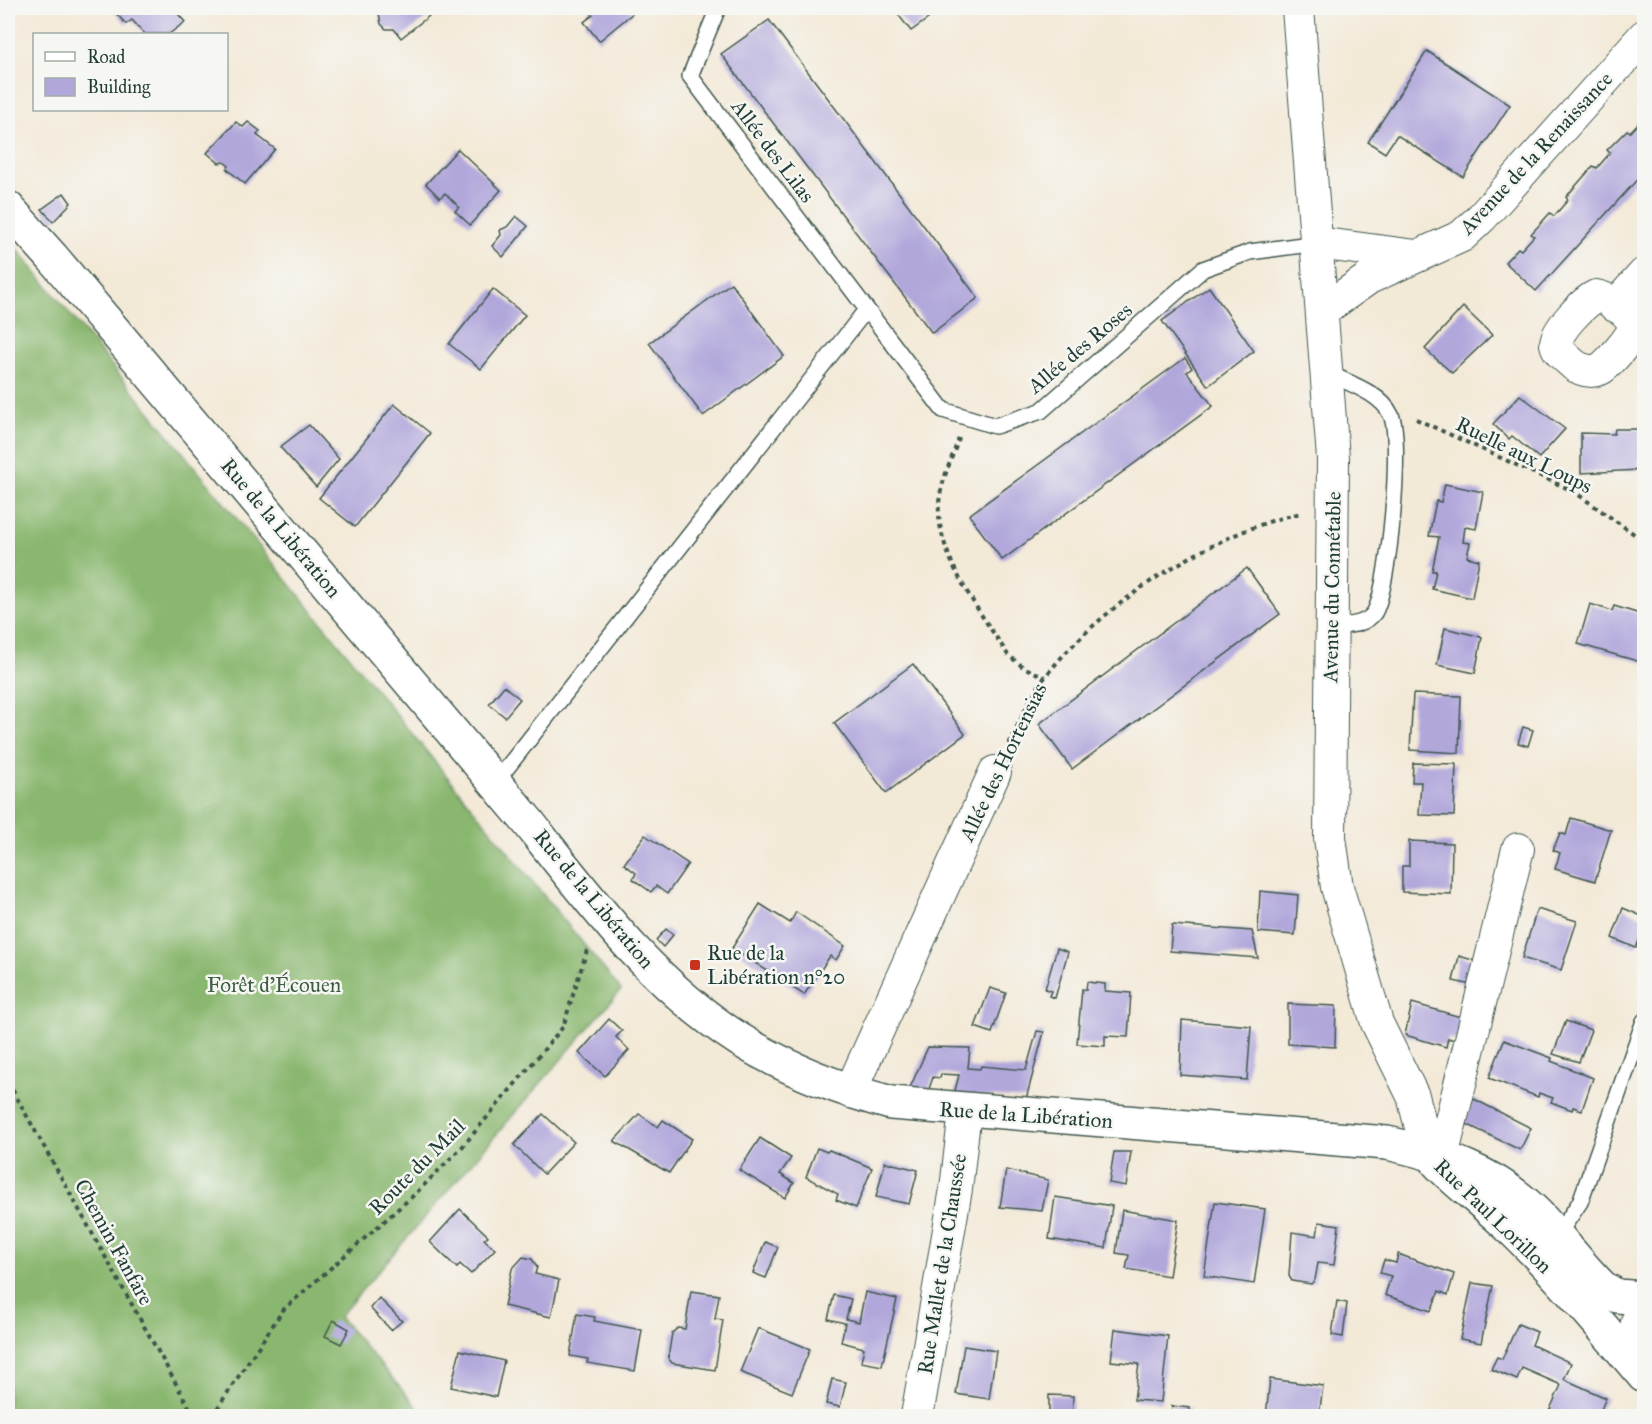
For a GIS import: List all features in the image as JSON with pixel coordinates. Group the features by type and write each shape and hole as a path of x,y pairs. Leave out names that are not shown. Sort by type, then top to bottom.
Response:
{"main road":[{"name":"Rue de la Libération","path":"8,208 60,266 495,783 598,911 650,968 741,1040 802,1072 850,1092 891,1104 1375,1142 1435,1154"},
{"name":"Rue Paul Lorillon","path":"1435,1154 1457,1183 1504,1222 1581,1267 1603,1288 1617,1296 1644,1298"},
{"name":"Rue Paul Lorillon","path":"1547,1247 1639,1369"}],"street":[{"name":"Avenue du Connétable","path":"1298,8 1328,373 1333,509 1329,838 1336,887 1377,1023 1413,1096 1435,1154"},
{"name":"Avenue de la Renaissance","path":"1322,311 1369,278 1462,236 1482,217 1644,36"},
{"path":"1317,243 1417,256"},
{"path":"1615,306 1644,274"},
{"name":"Allée des Hortensias","path":"850,1092 995,772"},
{"path":"1435,1154 1518,849"},
{"name":"Rue Mallet de la Chaussée","path":"917,1416 957,1189 965,1111"},
{"path":"1639,1369 1637,1322 1644,1308"}],"lane":[{"name":"Allée des Lilas","path":"718,8 690,76 867,310"},
{"name":"Allée des Roses","path":"867,310 943,410 995,426 1041,411 1203,269 1250,252 1317,243"},
{"path":"495,783 867,310"},
{"path":"1328,373 1370,394 1385,405 1392,416 1396,435 1392,519 1383,595 1373,615 1363,623 1332,627"},
{"path":"1547,1247 1580,1202 1644,1021"}],"path":[{"name":"Ruelle aux Loups","path":"1385,405 1573,491 1644,541"},
{"path":"966,417 944,479 939,514 948,555 1008,656 1023,667 1045,677"},
{"name":"Allée des Hortensias","path":"995,772 1030,701 1045,677 1067,651 1104,619 1190,557 1241,530 1274,519 1333,509"},
{"name":"Route du Mail","path":"212,1416 284,1310 416,1194 463,1146 563,1027 598,911"},
{"name":"Chemin Fanfare","path":"8,1082 194,1416"}],"green space":[{"name":"Forêt d'Écouen","path":"8,238 621,990 339,1317 425,1416 8,1416"}],"building":[{"path":"111,8 173,8 185,22 170,33 144,33 132,20 126,24"},
{"path":"374,8 439,8 401,38 394,29 386,29 381,24 379,13"},
{"path":"588,8 629,8 633,13 599,41 584,22 593,15"},
{"path":"893,8 943,8 911,31"},
{"path":"769,20 978,298 932,333 721,54"},
{"path":"1427,51 1510,105 1463,177 1397,135 1385,153 1368,142"},
{"path":"1644,109 1644,172 1536,291 1505,262 1534,236 1531,234 1550,213 1554,216 1568,200 1566,197 1593,166 1597,168 1610,153 1607,150 1627,130 1630,132 1643,118 1641,113"},
{"path":"236,122 243,127 248,122 260,131 257,135 275,149 245,184 227,169 229,166 224,162 219,163 207,153"},
{"path":"458,149 501,190 470,225 455,211 459,207 445,193 440,198 426,184"},
{"path":"64,193 71,203 53,222 42,209"},
{"path":"516,216 528,226 503,257 492,246 501,235 500,230 507,227"},
{"path":"731,283 784,356 703,416 649,343"},
{"path":"1209,287 1254,351 1208,386 1162,321"},
{"path":"493,289 525,315 481,369 449,344"},
{"path":"1463,307 1492,335 1452,373 1425,349"},
{"path":"1185,358 1192,368 1187,372 1213,406 1002,560 969,515"},
{"path":"1520,395 1565,429 1539,458 1512,436 1509,439 1493,424"},
{"path":"394,404 430,433 355,527 319,498"},
{"path":"309,425 339,459 316,487 280,447"},
{"path":"1615,429 1640,429 1639,470 1581,473 1581,433 1614,434"},
{"path":"1445,484 1483,492 1476,529 1465,527 1463,542 1470,543 1467,557 1479,560 1472,598 1432,589 1436,571 1432,571 1439,537 1429,536 1436,501 1441,502"},
{"path":"1247,568 1280,614 1072,769 1039,724"},
{"path":"1590,604 1612,611 1614,606 1640,614 1638,618 1644,620 1644,663 1578,644"},
{"path":"1445,628 1482,637 1475,673 1437,665"},
{"path":"913,664 965,734 886,793 834,723"},
{"path":"504,686 520,699 505,717 489,704"},
{"path":"1413,694 1461,696 1459,753 1410,750"},
{"path":"1523,727 1533,730 1528,746 1518,743"},
{"path":"1413,763 1456,764 1454,816 1419,815 1421,782 1412,782"},
{"path":"1571,818 1611,830 1595,881 1555,869 1560,853 1553,850 1560,833 1566,835"},
{"path":"645,835 688,864 667,894 656,886 651,892 633,879 636,873 624,864"},
{"path":"1409,841 1452,843 1451,894 1402,892 1402,866 1409,866"},
{"path":"1260,891 1298,895 1295,935 1258,932"},
{"path":"760,904 790,923 796,912 845,946 836,960 830,956 804,995 732,948"},
{"path":"1623,908 1644,917 1644,936 1641,935 1636,948 1612,938"},
{"path":"1537,909 1577,921 1561,970 1522,958"},
{"path":"1172,925 1252,931 1258,958 1170,951"},
{"path":"666,929 673,935 663,947 656,940"},
{"path":"1057,948 1068,952 1055,998 1049,996 1051,991 1045,989"},
{"path":"1459,956 1476,961 1472,985 1453,981"},
{"path":"1087,982 1105,984 1105,991 1131,993 1128,1037 1105,1036 1105,1046 1077,1044 1082,989 1086,990"},
{"path":"990,988 1006,993 992,1033 975,1027"},
{"path":"1412,1003 1464,1018 1458,1041 1448,1038 1446,1047 1405,1035"},
{"path":"1288,1004 1336,1006 1335,1047 1288,1044"},
{"path":"609,1019 622,1031 616,1037 629,1050 605,1076 579,1053"},
{"path":"1182,1020 1251,1026 1247,1080 1180,1075"},
{"path":"1566,1021 1591,1030 1579,1062 1553,1054"},
{"path":"1037,1031 1044,1032 1026,1099 954,1094 959,1075 941,1074 940,1078 933,1077 928,1092 909,1090 928,1047 970,1048 968,1068 980,1069 981,1066 1026,1070"},
{"path":"1504,1040 1552,1058 1551,1061 1593,1078 1582,1110 1573,1107 1572,1110 1551,1102 1553,1098 1539,1093 1538,1097 1489,1078"},
{"path":"1474,1099 1531,1128 1520,1150 1462,1122"},
{"path":"543,1114 574,1142 544,1174 514,1145"},
{"path":"639,1114 658,1127 663,1120 692,1139 669,1173 614,1141"},
{"path":"760,1138 791,1158 780,1174 794,1183 785,1198 739,1170"},
{"path":"817,1148 827,1152 829,1150 872,1168 856,1208 836,1200 838,1194 806,1177"},
{"path":"1114,1152 1131,1152 1126,1186 1109,1183"},
{"path":"885,1162 918,1170 909,1204 876,1197"},
{"path":"1006,1170 1048,1180 1042,1211 1000,1207"},
{"path":"1055,1197 1112,1206 1106,1248 1049,1239"},
{"path":"1215,1202 1265,1209 1254,1284 1204,1276"},
{"path":"460,1209 488,1236 484,1239 495,1249 471,1274 460,1264 457,1268 430,1242"},
{"path":"1122,1210 1178,1220 1169,1276 1126,1269 1129,1255 1116,1253"},
{"path":"1319,1222 1339,1225 1334,1265 1318,1263 1315,1280 1311,1284 1292,1281 1289,1276 1292,1232 1317,1236"},
{"path":"765,1242 778,1247 766,1278 753,1273"},
{"path":"1398,1254 1454,1274 1448,1295 1439,1291 1431,1311 1385,1295 1391,1276 1380,1273 1384,1260 1396,1263"},
{"path":"523,1257 532,1259 537,1267 535,1274 559,1280 551,1317 504,1306 512,1269"},
{"path":"1472,1283 1493,1286 1481,1343 1460,1339"},
{"path":"691,1291 719,1295 715,1319 723,1320 715,1370 672,1363 668,1358 672,1333 678,1328 685,1329"},
{"path":"865,1292 897,1299 882,1366 861,1362 864,1348 841,1342 845,1323 828,1319 834,1295 851,1299 846,1319 859,1322"},
{"path":"379,1298 402,1321 391,1330 370,1308"},
{"path":"1337,1301 1347,1303 1343,1337 1332,1335"},
{"path":"577,1314 595,1317 594,1321 642,1330 635,1371 587,1363 588,1359 570,1356"},
{"path":"333,1320 349,1329 341,1344 325,1336"},
{"path":"1518,1324 1537,1332 1532,1345 1571,1363 1564,1379 1606,1398 1598,1416 1547,1416 1561,1385 1522,1368 1517,1380 1491,1369 1497,1357 1502,1359"},
{"path":"758,1328 810,1349 792,1393 740,1372"},
{"path":"1115,1329 1168,1336 1161,1402 1134,1400 1139,1364 1111,1361"},
{"path":"964,1346 996,1351 989,1399 956,1394"},
{"path":"460,1350 504,1361 496,1397 451,1387"},
{"path":"832,1379 846,1382 840,1407 826,1404"},
{"path":"1270,1379 1323,1386 1319,1416 1266,1416"},
{"path":"1049,1395 1073,1396 1072,1416 1043,1416 1044,1412 1049,1412"},
{"path":"1172,1406 1190,1408 1189,1416 1171,1416"}],"place":[{"name":"Rue de la Libération n°20","path":"695,965"}]}
